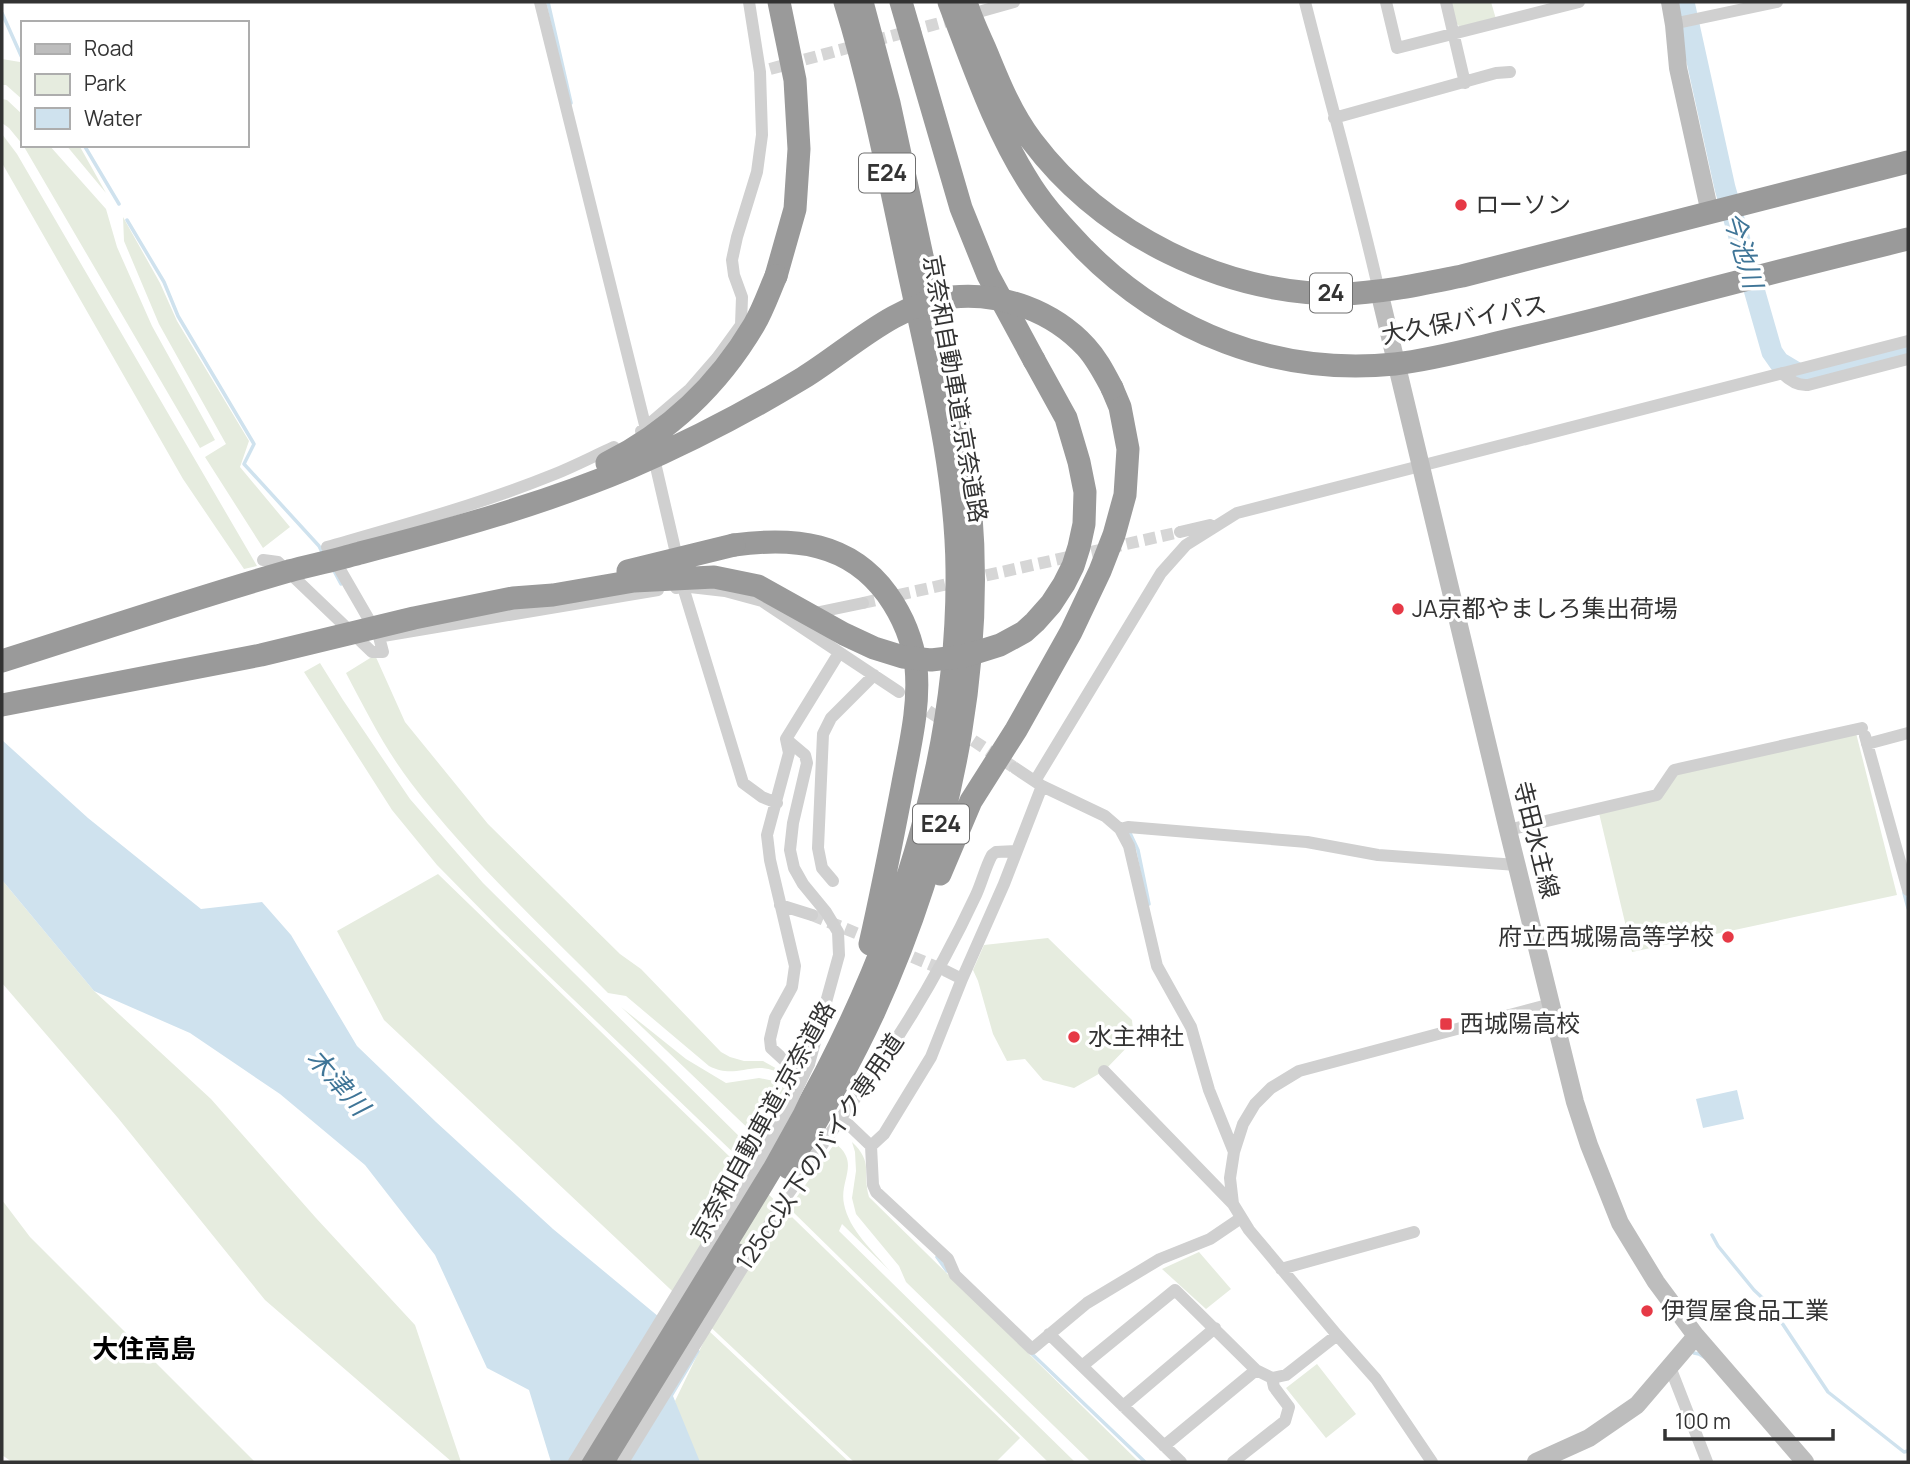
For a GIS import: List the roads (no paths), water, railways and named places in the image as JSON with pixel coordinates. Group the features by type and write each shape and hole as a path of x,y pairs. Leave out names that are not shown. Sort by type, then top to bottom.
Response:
{"highway":[{"path":"362,553 528,499 572,482 621,456 659,432 685,411 736,353 756,322 776,276 796,209 799,149 795,80 779,2"},
{"name":"京奈和自動車道;京奈道路","path":"845,2 933,344"},
{"name":"京奈和自動車道;京奈道路","path":"593,1462 779,1171 842,1078 902,945 926,875 944,812 964,715 971,657 975,569 968,485 953,443 889,103 862,2"},
{"path":"513,598 553,595 634,581 714,577 758,586 874,648 903,657 931,660 965,656 1000,645 1024,632 1051,604 1073,566 1084,524 1085,492 1079,462 1066,418 988,275 961,208 901,2"},
{"name":"大久保バイパス","path":"970,5 1008,105 1032,141 1061,174 1098,209 1134,234 1212,271 1250,283 1341,294 1406,288 1908,162"},
{"name":"大久保バイパス","path":"970,5 994,115 1032,187 1053,215 1104,269 1145,300 1203,334 1262,355 1323,364 1396,364 1598,319 1908,239"},
{"path":"2,661 289,571 533,504 628,468 728,422 807,375 899,313 928,303 953,297 983,297 1029,308 1049,317 1069,331 1101,366 1120,407 1128,449 1125,495 1100,571 1071,632 1016,730 971,801 910,951 873,1014"},
{"name":"京奈和自動車道;京奈道路","path":"612,1462 779,1171 817,1069 856,1010 893,917 928,808 954,670 957,570 953,443"},
{"path":"2,705 261,654 734,545 761,542 806,544 838,553 859,565 877,581 896,607 913,650 917,683 914,718 880,902 867,956 817,1069"}],"main road":[{"path":"1670,2 1678,68 1724,209"},
{"name":"寺田水主線","path":"1379,291 1508,830 1575,1102 1589,1145 1620,1223 1656,1282 1696,1336 1805,1462"},
{"path":"1539,1462 1589,1438 1637,1405 1696,1336"}],"street":[{"path":"540,2 683,587 743,783 762,797 777,803"},
{"path":"263,560 278,562 372,652 383,652 379,637 327,547 433,517 556,474 629,441 690,389 717,358 741,325 742,297 732,260 757,172 762,135 765,71 749,2"},
{"path":"970,5 1014,2"},
{"path":"1305,2 1359,203 1379,291"},
{"path":"1386,2 1397,48 1580,2"},
{"path":"1446,2 1465,83"},
{"path":"1682,22 1725,8 1777,2"},
{"path":"1334,118 1496,73 1510,72"},
{"path":"871,1146 884,1134 931,1057 1004,884 1038,783 1161,573 1186,545 1237,513 1908,341"},
{"path":"1782,373 1789,380 1804,386 1908,359"},
{"path":"1180,532 1220,523"},
{"path":"379,637 683,587 725,591 762,601 899,692"},
{"path":"789,619 863,603"},
{"path":"795,1070 771,1048 770,1039 775,1018 792,987 794,967 767,835 789,754 786,739 839,653"},
{"path":"833,881 821,868 818,848 823,734 831,718 874,675"},
{"path":"1508,830 1657,795 1674,770 1908,733"},
{"path":"1865,738 1907,875 1908,890"},
{"name":"125cc以下のバイク専用道","path":"574,1462 759,1160 789,1106 817,1069 839,955 838,932 827,912 803,884 794,868 790,850 793,822 807,763 805,755 786,739"},
{"path":"1015,768 1038,783 1105,816 1120,829 1129,846 1157,966 1191,1027 1209,1090 1234,1153"},
{"path":"1120,829 1128,827 1307,842 1378,855 1517,865"},
{"name":"125cc以下のバイク専用道","path":"623,1462 781,1206 878,1068 929,985 977,893 992,855 996,852 1016,851"},
{"path":"780,905 812,915"},
{"path":"946,971 962,979"},
{"path":"1233,1205 1230,1178 1243,1124 1255,1104 1271,1088 1299,1071 1551,1004"},
{"path":"1104,1072 1233,1205 1249,1230 1281,1269 1376,1379 1432,1462"},
{"path":"848,1124 871,1146 873,1185 876,1192 947,1259 955,1275 1032,1349 1087,1303 1160,1259 1210,1239 1241,1217"},
{"path":"1281,1269 1414,1233"},
{"path":"1082,1366 1175,1290 1256,1370 1272,1378 1286,1374 1336,1335"},
{"path":"1124,1406 1215,1328"},
{"path":"1049,1334 1181,1462"},
{"path":"1670,1367 1707,1462"},
{"path":"1164,1446 1256,1370"},
{"path":"1233,1462 1285,1421 1289,1407 1274,1387 1272,1378"}],"water":[{"name":"木津川","path":"2,740 88,818 201,909 262,902 291,935 357,1046 553,1229 700,1351 673,1396 700,1462 551,1462 529,1390 487,1368 435,1255 365,1165 280,1094 190,1033 94,991 2,880"},
{"path":"1737,1090 1744,1119 1703,1128 1696,1099"}],"waterway":[{"path":"548,2 571,103"},
{"name":"今池川","path":"1684,2 1725,188 1772,352 1779,362 1804,377 1908,352"},
{"path":"2,13 21,56"},
{"path":"85,147 119,204"},
{"path":"127,220 164,282 178,316 254,444 244,464 319,546 323,554"},
{"path":"333,569 341,584"},
{"path":"1129,831 1138,850 1149,904"},
{"path":"1904,893 1908,908"},
{"path":"1712,1235 1754,1290 1770,1305 1828,1392 1904,1452 1908,1451"},
{"path":"937,1257 947,1271"},
{"path":"1030,1352 1145,1462"},
{"path":"1694,1353 1704,1357"}],"tunnel":[{"path":"770,69 958,18"},
{"path":"863,603 1180,532"},
{"path":"913,701 1015,768"},
{"path":"812,915 873,940"},
{"path":"896,950 946,971"}],"place":[{"name":"ローソン","path":"1461,205"},
{"name":"JA京都やましろ集出荷場","path":"1398,609"},
{"name":"府立西城陽高等学校","path":"1728,937"},
{"name":"西城陽高校","path":"1446,1024"},
{"name":"水主神社","path":"1074,1037"},
{"name":"伊賀屋食品工業","path":"1647,1311"}],"district":[{"name":"大住高島","path":"144,1349"}]}
